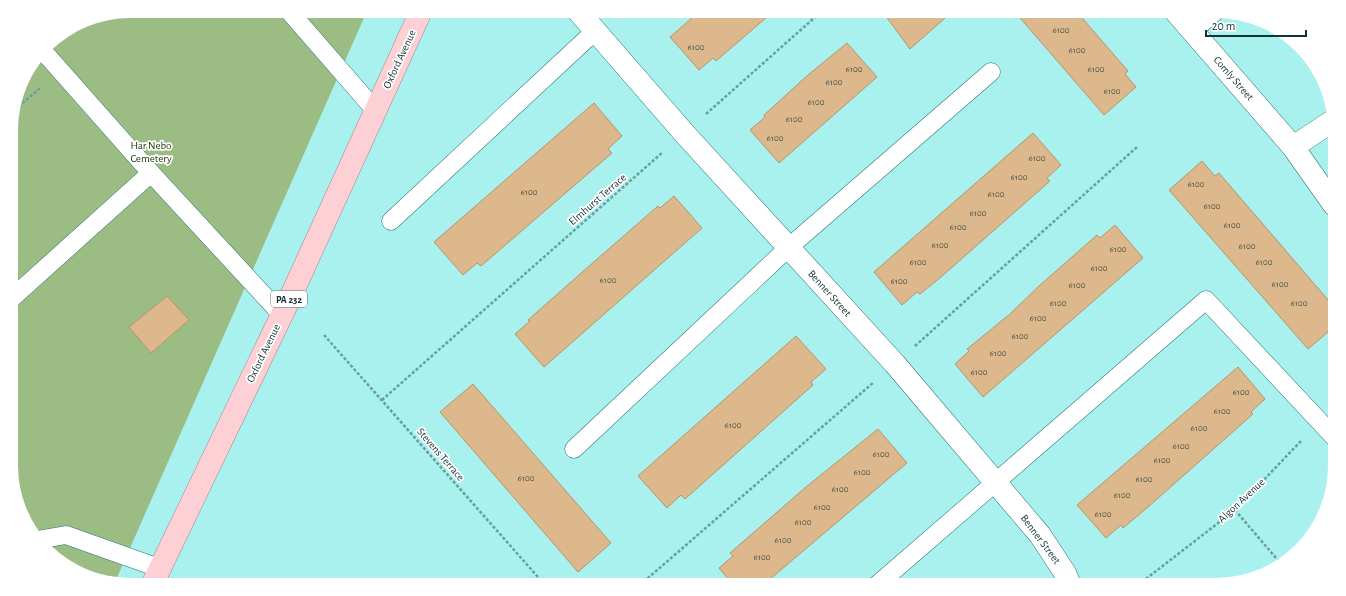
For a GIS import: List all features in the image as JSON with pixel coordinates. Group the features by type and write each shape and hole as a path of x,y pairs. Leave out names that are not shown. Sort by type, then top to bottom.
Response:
{"main road":[{"name":"Oxford Avenue","path":"155,577 282,315 418,18"}],"street":[{"name":"Benner Street","path":"586,18 684,133 895,364 1040,534 1067,578"},
{"name":"Comly Street","path":"1181,18 1293,147"},
{"path":"1328,124 1293,147 1328,196"}],"lane":[{"path":"295,18 376,110"},
{"path":"391,221 584,18"},
{"path":"1193,31 1208,18"},
{"path":"47,55 151,173 282,315"},
{"path":"574,448 788,248 991,72"},
{"path":"18,293 151,173"},
{"path":"885,578 1206,300 1328,430"},
{"path":"45,539 66,535 155,577"}],"path":[{"name":"Elmhurst Terrace","path":"382,400 814,18"},
{"path":"21,105 60,70"},
{"name":"Stevens Terrace","path":"324,334 539,578"},
{"name":"Algon Avenue","path":"1147,578 1235,510 1320,421"},
{"path":"1235,510 1277,559"}],"green space":[{"name":"Har Nebo Cemetery","path":"130,18 364,18 117,577 94,572 74,563 62,555 41,534 27,509 19,481 18,123 22,101 33,74 46,56 68,37 94,24 108,20"}],"building":[{"path":"692,18 766,18 716,61 713,58 699,70 670,37"},
{"path":"887,18 945,18 910,49"},
{"path":"1020,18 1082,18 1128,71 1125,74 1136,87 1104,115"},
{"path":"847,43 877,77 779,163 750,130 765,117 764,115 808,75"},
{"path":"594,103 622,136 608,149 612,153 481,266 477,263 463,275 434,242"},
{"path":"1033,133 1061,165 1047,178 1050,181 941,277 920,294 917,292 902,305 874,272"},
{"path":"1202,161 1215,176 1219,173 1328,300 1328,332 1308,349 1169,190"},
{"path":"674,196 702,228 544,367 515,334 530,321 528,320 658,206 660,208"},
{"path":"1115,225 1143,258 983,397 955,364 969,351 967,349 1010,314 1039,286 1097,235 1100,238"},
{"path":"167,296 189,320 151,353 129,327"},
{"path":"796,336 826,369 811,382 813,385 685,499 681,495 667,508 638,476"},
{"path":"1238,367 1265,399 1251,412 1253,414 1148,507 1123,528 1121,525 1106,538 1077,505"},
{"path":"473,384 611,543 578,572 440,412"},
{"path":"878,429 907,463 771,578 727,578 719,568 733,556 730,553 806,487"}]}
